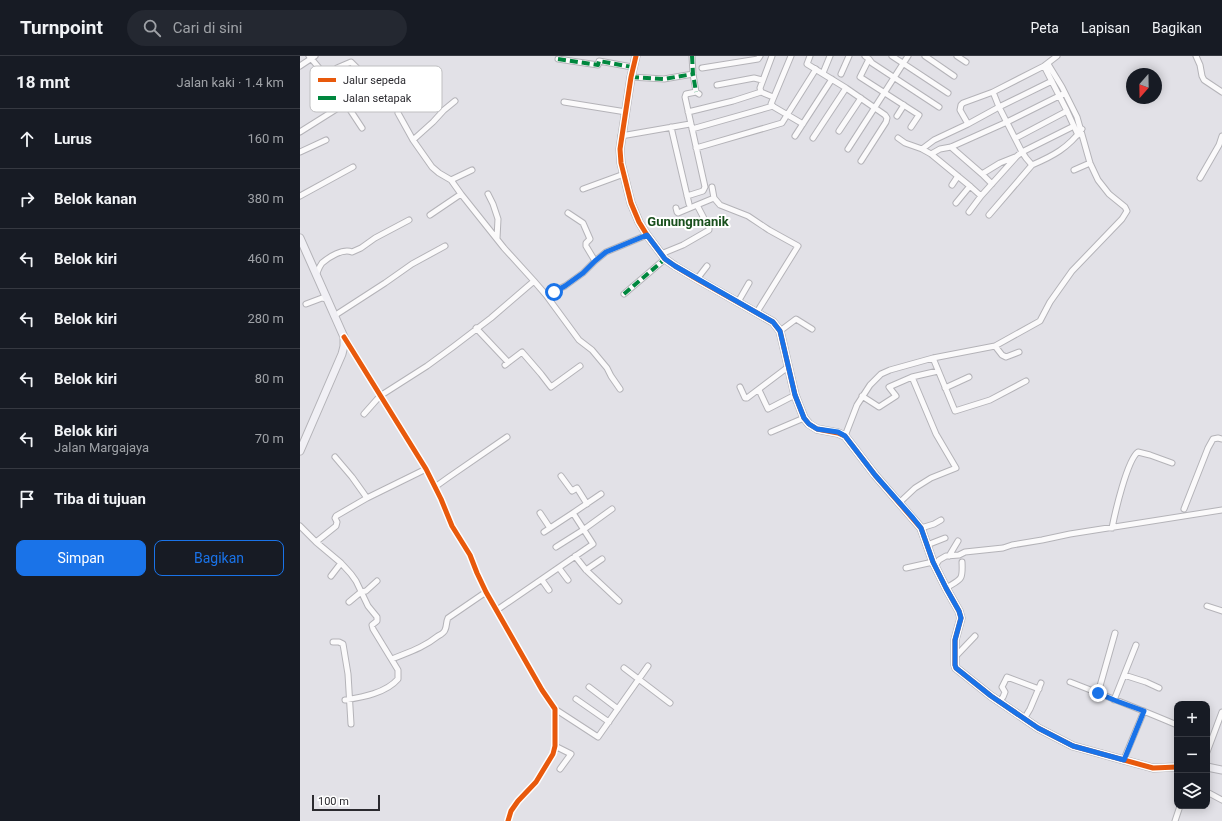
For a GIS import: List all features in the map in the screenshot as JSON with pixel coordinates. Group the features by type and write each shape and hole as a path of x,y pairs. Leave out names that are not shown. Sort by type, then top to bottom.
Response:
{"street":[{"path":"636,56 630,77 620,149 621,163 635,213 647,235 663,257 675,266 773,322 780,331 795,395 804,418 809,424 817,429 838,432 845,436 875,475 921,528 934,564 959,611 961,618 955,640 954,658 956,668 999,702 1024,719 1073,746 1153,768 1174,768"},
{"path":"687,196 703,191 705,187 685,95 697,93 693,74 692,56"},
{"path":"702,68 740,59 758,59 760,56"},
{"path":"761,92 760,88 762,80 772,56"},
{"path":"773,106 771,104 773,97 791,56"},
{"path":"810,56 807,64 861,98 887,118 886,122 861,161"},
{"path":"823,73 830,56"},
{"path":"841,74 849,56"},
{"path":"892,56 948,93"},
{"path":"848,150 874,107 908,56"},
{"path":"925,56 954,76"},
{"path":"957,56 966,62"},
{"path":"968,124 960,110 963,103 993,92 1046,65 1057,56"},
{"path":"1196,56 1204,80 1222,92"},
{"path":"300,66 311,58"},
{"path":"311,58 318,66"},
{"path":"311,58 317,66"},
{"path":"558,59 566,58 598,65 600,61 632,68"},
{"path":"911,127 922,117 884,92 859,79 867,58 939,107"},
{"path":"342,66 351,62 355,66"},
{"path":"1046,65 1078,135"},
{"path":"845,436 862,396 870,385 882,374 890,370 933,358 995,346 1040,321 1050,302 1072,271 1122,219 1127,210 1109,194 1098,180 1090,163 1082,129 1077,117 1065,93 1046,65"},
{"path":"696,148 782,123 816,69"},
{"path":"630,77 664,79 693,74"},
{"path":"717,85 754,78 762,80"},
{"path":"795,136 832,79"},
{"path":"922,149 934,140 1052,81"},
{"path":"813,138 846,88"},
{"path":"688,112 733,101 761,92 773,97"},
{"path":"993,92 1022,152 1032,165"},
{"path":"931,154 940,149 951,147 1008,122 1065,93"},
{"path":"839,131 861,98"},
{"path":"414,140 448,106 455,101"},
{"path":"564,102 626,112"},
{"path":"897,116 904,105"},
{"path":"621,136 671,127 691,127 773,106 803,124"},
{"path":"1016,138 1067,111"},
{"path":"300,132 332,112"},
{"path":"352,112 362,128"},
{"path":"398,113 432,167 451,180 497,238 546,295 579,340 592,350 602,362 620,389"},
{"path":"969,212 981,196 1017,156 1022,152 1074,126"},
{"path":"671,127 689,204"},
{"path":"989,215 1032,165 1054,155 1066,147 1082,129"},
{"path":"1200,178 1219,145 1222,136"},
{"path":"898,138 905,144 922,149 931,154 981,196"},
{"path":"300,152 326,140"},
{"path":"951,147 992,184"},
{"path":"982,174 1000,163 1017,156"},
{"path":"1074,170 1090,163"},
{"path":"300,196 353,167"},
{"path":"451,180 472,170"},
{"path":"584,189 624,174"},
{"path":"952,184 958,176"},
{"path":"956,203 970,186"},
{"path":"712,187 714,198 724,207 748,216 769,230 798,246 757,312"},
{"path":"430,215 461,194"},
{"path":"488,194 498,219 497,238"},
{"path":"676,208 678,212 714,198"},
{"path":"624,294 663,257 709,230 710,228 697,205"},
{"path":"568,213 583,223 590,239 585,245 595,261"},
{"path":"316,275 321,264 330,258 344,251 348,250 352,252 359,249 379,236 409,220"},
{"path":"546,295 565,286 583,273 606,252 647,235"},
{"path":"300,238 344,337 426,469 452,526 470,555 486,592 542,690 555,709 598,737 648,666"},
{"path":"334,316 412,264 445,246"},
{"path":"697,279 707,266"},
{"path":"364,414 380,396 427,366 534,281"},
{"path":"738,302 749,283"},
{"path":"306,304 322,298 327,299"},
{"path":"780,331 796,319 812,329"},
{"path":"476,328 506,363 522,352 551,387 580,366"},
{"path":"300,451 342,354 344,337"},
{"path":"995,346 1002,355 1006,357 1019,352"},
{"path":"933,358 955,411 990,400 1026,381"},
{"path":"740,387 746,398 759,390 788,367"},
{"path":"862,396 879,407 896,396 889,387 912,377 938,371"},
{"path":"899,503 915,488 931,478 956,468 936,434 912,377"},
{"path":"945,388 969,377"},
{"path":"759,390 768,409 795,395"},
{"path":"771,432 804,418"},
{"path":"435,487 507,437"},
{"path":"1184,509 1208,448 1213,439 1222,439"},
{"path":"1112,528 1121,490 1135,454 1138,452 1172,463"},
{"path":"334,457 352,477 367,498"},
{"path":"316,542 336,526 336,516 367,498 426,469"},
{"path":"561,476 572,491 577,488 587,504"},
{"path":"544,532 601,494"},
{"path":"556,547 584,530 612,509"},
{"path":"906,568 934,564 946,556 959,555 971,551 1003,548 1070,534 1222,510"},
{"path":"497,610 593,544 573,512"},
{"path":"540,513 550,528"},
{"path":"921,528 941,520"},
{"path":"300,526 341,563 356,581 368,606 377,617 377,620 372,625 373,629 392,659 398,674 398,678 395,682 375,694 347,700"},
{"path":"927,545 945,538"},
{"path":"949,556 958,541"},
{"path":"575,556 586,570 619,601"},
{"path":"586,570 602,559"},
{"path":"946,588 960,579 962,573 962,562"},
{"path":"331,576 341,563"},
{"path":"559,568 568,580"},
{"path":"542,580 549,590"},
{"path":"350,602 377,581"},
{"path":"392,659 429,644 444,632 448,618 486,592"},
{"path":"1207,606 1222,612"},
{"path":"1098,693 1115,633"},
{"path":"954,658 975,636"},
{"path":"333,642 343,644 348,674 347,700 352,724"},
{"path":"1114,700 1136,646"},
{"path":"624,668 670,703"},
{"path":"1124,675 1159,688"},
{"path":"999,702 1005,692 1002,687 1007,677 1040,686 1024,719"},
{"path":"1070,682 1174,724"},
{"path":"589,687 618,709"},
{"path":"576,699 609,722"},
{"path":"508,821 511,811 536,782 553,754 555,746 555,709"},
{"path":"1124,760 1144,711"},
{"path":"1210,737 1222,712"},
{"path":"555,746 571,754 560,769"},
{"path":"1210,768 1222,770"},
{"path":"1210,794 1222,800"},
{"path":"1175,821 1179,809"}],"marked path":[{"path":"692,56 696,92"},
{"path":"558,59 598,65 599,61 632,67"},
{"path":"631,77 664,79 693,74"},
{"path":"624,294 665,259"}],"cycle path":[{"path":"636,56 631,77 620,149 621,163 631,203 639,222 665,259 773,322 780,331 795,395 804,418 809,424 817,429 838,433 845,436 875,475 921,528 933,562 959,611 961,618 955,640 956,668 991,696 1038,728 1073,746 1153,768 1174,767"},
{"path":"344,337 426,469 452,526 470,555 486,592 542,690 555,709 555,746 553,754 536,782 518,801 511,811 508,821"}],"district":[{"name":"Gunungmanik","path":"688,221"}],"route":[{"path":"554,292 583,273 606,252 647,235 665,259 675,266 773,322 780,331 795,395 804,418 809,424 817,429 838,432 845,436 875,475 921,528 933,562 959,611 961,618 955,640 954,658 956,668 991,696 1038,728 1073,746 1124,760 1144,711 1098,693"}]}
